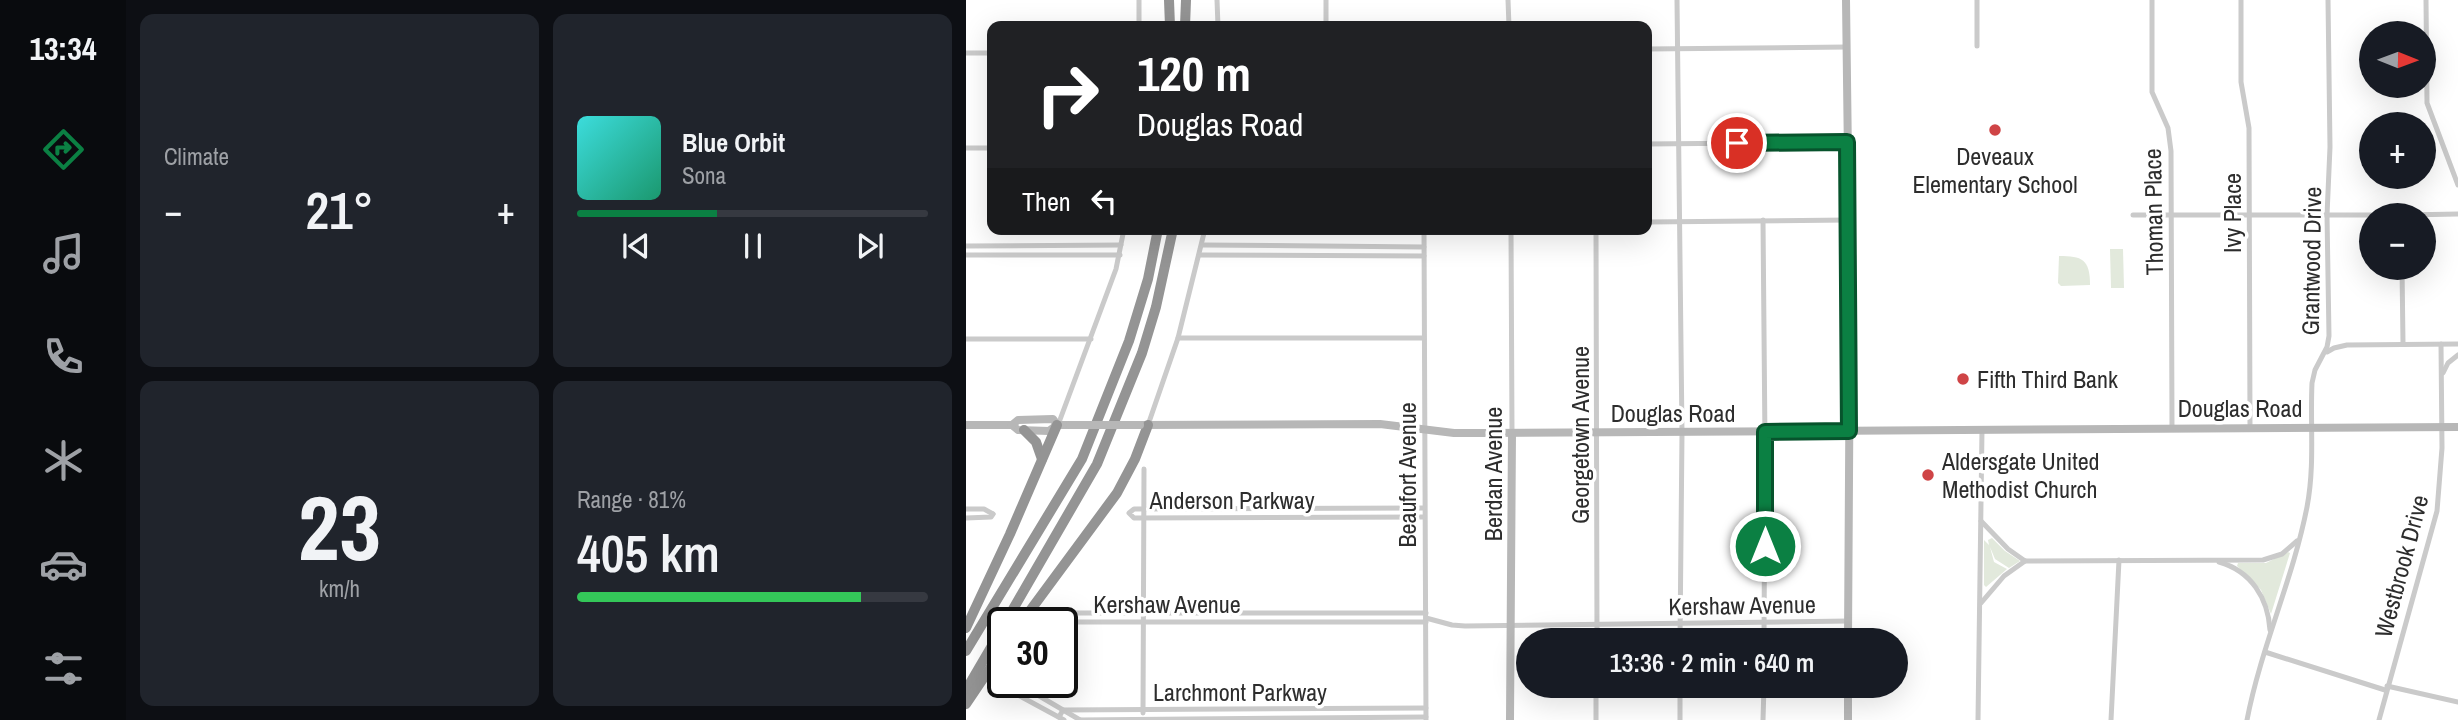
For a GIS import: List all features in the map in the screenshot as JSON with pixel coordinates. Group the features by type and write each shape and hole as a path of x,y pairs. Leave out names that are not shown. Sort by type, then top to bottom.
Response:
{"highway":[{"path":"1169,0 1170,21"},
{"path":"1185,0 1185,21"},
{"path":"966,652 1082,458 1129,341 1148,279 1157,235"},
{"path":"1014,607 1097,464 1142,353 1156,307 1172,235"},
{"path":"966,628 1057,425"},
{"path":"1033,607 1117,493 1135,459 1144,425"},
{"path":"1024,430 1036,442 1042,459"},
{"path":"966,690 987,654"},
{"path":"966,704 987,673"}],"street":[{"path":"1139,0 1139,21"},
{"path":"1217,0 1218,21"},
{"path":"1326,0 1326,21"},
{"path":"1508,0 1509,21"},
{"path":"1677,0 1682,433 1680,628"},
{"path":"1846,0 1849,628"},
{"path":"1977,0 1977,46"},
{"name":"Thoman Place","path":"2151,0 2152,92 2168,128 2171,151 2172,428"},
{"name":"Ivy Place","path":"2241,0 2241,82 2249,128 2250,427"},
{"name":"Grantwood Drive","path":"2247,720 2299,539 2311,483 2313,378 2325,354 2329,336 2328,0"},
{"path":"2426,0 2427,103 2458,185"},
{"path":"1652,48 1847,47"},
{"path":"966,53 987,53"},
{"path":"1652,144 1847,142"},
{"path":"966,148 987,148"},
{"path":"2436,214 2458,214"},
{"path":"2133,215 2359,215"},
{"path":"1652,222 1848,219"},
{"path":"1763,220 1764,628"},
{"path":"1057,425 1091,339 1120,255 1123,235"},
{"path":"1144,425 1178,338 1204,235"},
{"name":"Beaufort Avenue","path":"1424,235 1426,718"},
{"name":"Berdan Avenue","path":"1510,720 1511,235"},
{"name":"Georgetown Avenue","path":"1596,235 1597,628"},
{"path":"966,246 1121,245"},
{"path":"1203,245 1424,247"},
{"path":"966,255 1120,255"},
{"path":"1200,255 1424,256"},
{"path":"2402,280 2403,344"},
{"path":"1178,338 1424,338"},
{"path":"966,339 1091,339"},
{"name":"Westbrook Drive","path":"2379,720 2437,511 2442,448 2441,344"},
{"path":"2325,354 2344,345 2458,344"},
{"path":"2441,376 2448,363 2458,355"},
{"name":"Douglas Road","path":"966,425 1012,425 1018,420 1052,419 1057,425"},
{"name":"Douglas Road","path":"1012,425 1018,430 1049,431 1057,425 1380,424 1454,433 2458,427"},
{"path":"1978,720 1982,430"},
{"path":"1143,716 1144,469"},
{"name":"Anderson Parkway","path":"1424,508 1134,509 1129,513 1135,518 1424,517"},
{"path":"966,509 991,510 993,514 991,517 966,518"},
{"path":"1981,522 2008,549 2025,561"},
{"path":"1980,603 2004,576 2025,561 2269,559 2287,551 2299,539"},
{"path":"2111,720 2119,560"},
{"path":"2209,561 2234,568 2257,588 2268,614 2270,636"},
{"name":"Kershaw Avenue","path":"1426,617 1071,622 1064,617 1069,613 1144,612 1426,617 1451,625 1849,621"},
{"path":"2265,652 2386,688 2458,702"},
{"path":"1063,710 1061,719 1018,695 1012,688 1013,685 1024,687 1063,710 1079,720"},
{"path":"1596,698 1596,720"},
{"path":"1680,698 1680,720"},
{"path":"1763,720 1764,698"},
{"path":"1848,698 1848,720"},
{"name":"Larchmont Parkway","path":"1079,720 1426,708"},
{"name":"Larchmont Parkway","path":"1063,710 1143,716 1426,718"}],"shaded area":[{"path":"2110,249 2123,249 2124,288 2111,288"},
{"path":"2059,256 2079,258 2083,261 2088,270 2090,285 2061,286 2058,283"},
{"path":"1992,538 2020,561 2009,568 1995,559 1990,547 1994,562 2007,569 1986,587 1984,540 1989,545 1988,540"},
{"path":"2290,553 2271,614 2261,590 2237,566 2238,563 2266,563"}],"place":[{"name":"Deveaux Elementary School","path":"1995,130"},
{"name":"Fifth Third Bank","path":"1963,379"},
{"name":"Aldersgate United Methodist Church","path":"1928,475"}],"route":[{"path":"1737,143 1847,142 1849,431 1765,432 1765,546"}]}
